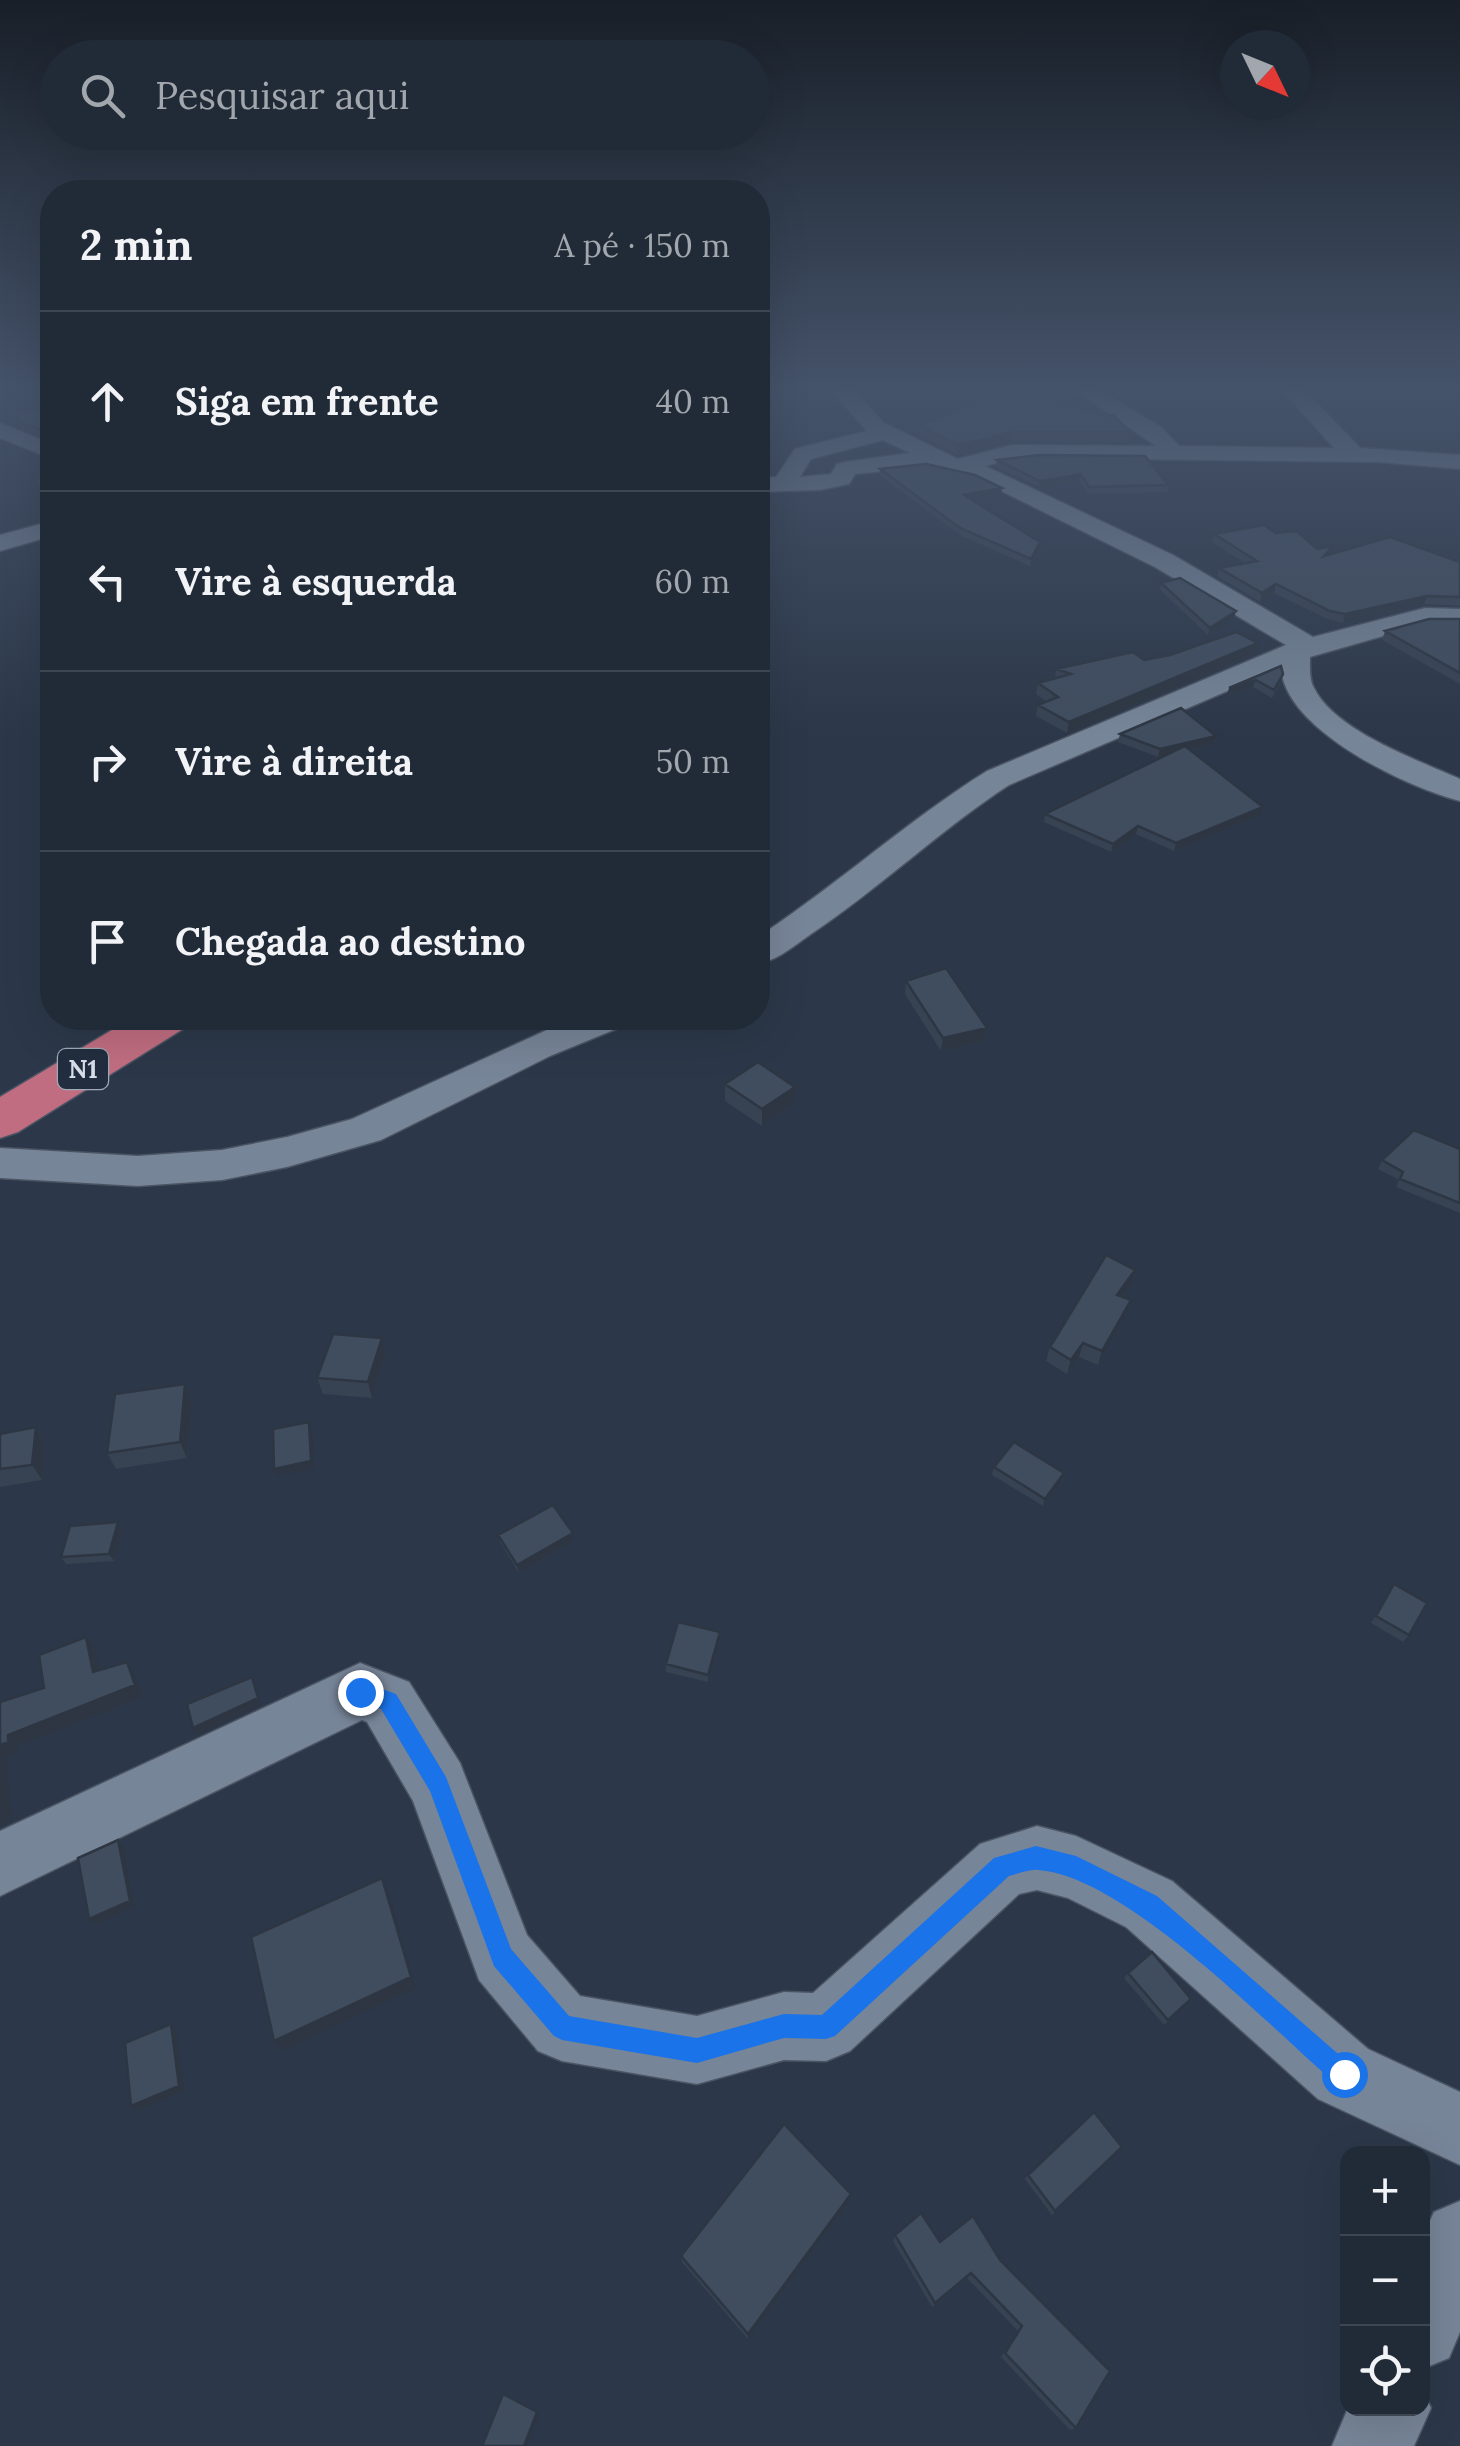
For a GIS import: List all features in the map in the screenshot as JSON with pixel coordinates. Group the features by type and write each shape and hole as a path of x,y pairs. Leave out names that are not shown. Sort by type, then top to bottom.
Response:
{"highway":[{"name":"N1","path":"0,1120 146,1030"}],"street":[{"path":"1052,505 1094,525 1302,649"},
{"path":"0,543 40,531"},
{"path":"770,945 828,907 998,778 1302,649 1412,616 1460,617"},
{"path":"1302,649 1299,689 1323,715 1376,754 1460,791"},
{"path":"0,1163 138,1171 222,1165 287,1152 366,1130 578,1030"},
{"path":"0,1864 360,1692 388,1702 438,1784 502,1957 562,2027 697,2050 784,2026 826,2027 1002,1866 1036,1858 1076,1868 1149,1904 1344,2074 1460,2129"},
{"path":"1424,2326 1460,2238"},
{"path":"1372,2446 1387,2416"}],"building":[{"path":"929,505 980,505 1040,542 1031,559 960,528"},
{"path":"1264,525 1276,533 1297,531 1317,549 1333,546 1324,556 1390,537 1460,562 1460,597 1427,596 1345,614 1330,611 1276,584 1262,593 1219,568 1257,561 1214,534"},
{"path":"1180,578 1236,611 1210,628 1161,583"},
{"path":"1429,619 1460,619 1460,673 1385,631"},
{"path":"1236,632 1258,643 1069,722 1038,705 1058,697 1038,683 1071,674 1056,669 1133,652 1144,660 1170,655"},
{"path":"1281,666 1283,674 1274,690 1256,680 1229,688"},
{"path":"1181,708 1216,736 1160,749 1120,734"},
{"path":"1185,746 1263,807 1176,843 1138,826 1113,844 1045,814"},
{"path":"946,968 987,1028 943,1038 906,981"},
{"path":"758,1062 795,1087 762,1109 725,1084"},
{"path":"1414,1130 1460,1149 1460,1203 1400,1179 1403,1172 1382,1160"},
{"path":"1106,1255 1135,1270 1117,1295 1131,1300 1102,1351 1083,1343 1071,1360 1050,1347"},
{"path":"333,1334 382,1338 368,1382 317,1378"},
{"path":"185,1384 180,1442 107,1453 115,1394"},
{"path":"309,1422 311,1461 274,1469 273,1429"},
{"path":"36,1427 32,1465 0,1469 0,1434"},
{"path":"1014,1442 1064,1473 1045,1499 994,1467"},
{"path":"553,1505 573,1533 517,1565 498,1535"},
{"path":"118,1522 109,1554 61,1557 70,1526"},
{"path":"1394,1584 1427,1603 1409,1635 1376,1616"},
{"path":"678,1622 720,1632 708,1675 666,1664"},
{"path":"86,1637 93,1672 127,1662 135,1685 8,1735 8,1742 0,1745 0,1702 44,1688 39,1655"},
{"path":"252,1677 258,1698 193,1728 187,1704"},
{"path":"118,1840 130,1901 89,1919 78,1858"},
{"path":"382,1878 411,1977 274,2041 251,1937"},
{"path":"1152,1952 1191,1999 1168,2020 1128,1973"},
{"path":"171,2024 179,2086 131,2106 125,2043"},
{"path":"1094,2112 1122,2147 1055,2211 1028,2175"},
{"path":"784,2124 851,2194 748,2334 681,2256"},
{"path":"921,2213 940,2242 973,2216 1000,2260 1110,2371 1076,2428 1005,2353 1022,2326 971,2273 935,2303 895,2235"},
{"path":"503,2394 537,2412 524,2446 482,2446"}],"route":[{"path":"360,1692 388,1702 438,1784 502,1957 562,2027 697,2050 784,2026 826,2027 1002,1866 1036,1858 1076,1868 1149,1904 1344,2074"}]}
